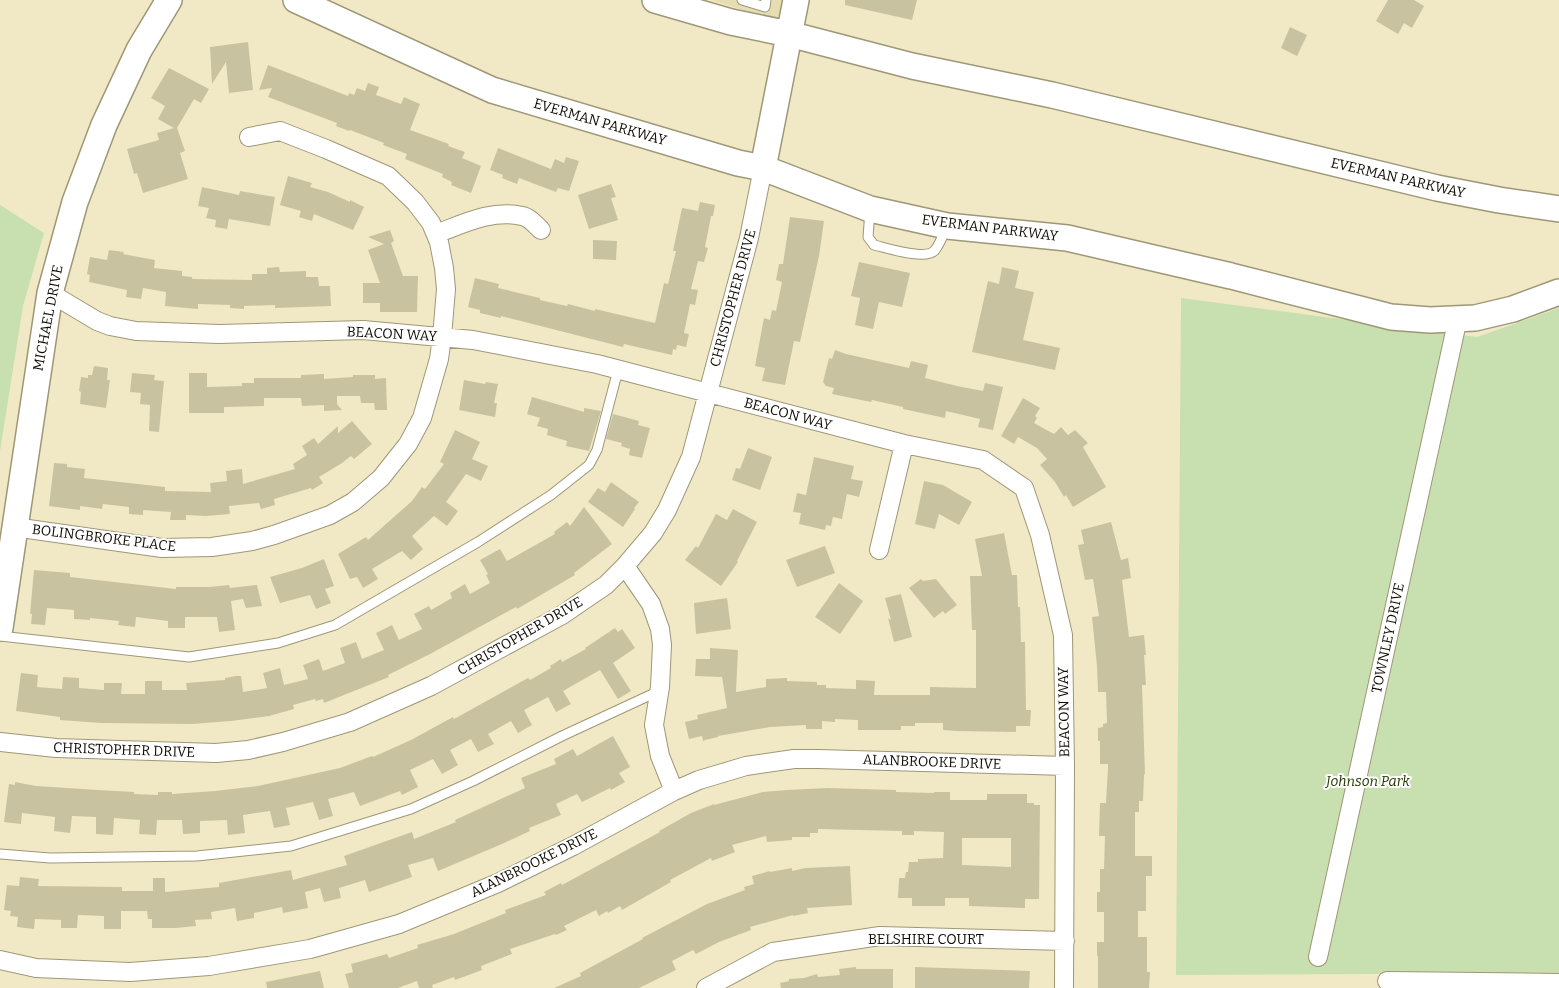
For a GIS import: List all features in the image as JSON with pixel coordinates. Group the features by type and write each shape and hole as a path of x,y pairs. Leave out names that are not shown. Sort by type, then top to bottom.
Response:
{"main road":[{"name":"MICHAEL DRIVE","path":"0,628 50,294 75,202 104,125 139,50 169,0"},
{"name":"EVERMAN PARKWAY","path":"296,0 492,90 738,163 765,160 870,209 947,226 1067,238 1231,276 1391,317 1430,320 1475,318 1513,309 1559,292"},
{"name":"EVERMAN PARKWAY","path":"654,0 731,22 789,34 912,66 1052,95 1437,188 1499,200 1559,208"},
{"name":"CHRISTOPHER DRIVE","path":"765,160 796,0"}],"street":[{"name":"BOLINGBROKE PLACE","path":"14,526 162,548 212,547 252,541 330,515 353,502 381,478 408,444 422,418 439,359 442,337 446,289 444,268 439,242 431,223 415,202 388,176 326,149 280,132 249,137"},
{"name":"CHRISTOPHER DRIVE","path":"0,742 56,748 216,753 248,750 283,742 350,722 431,686 562,615 606,585 653,533 667,510 691,457 749,238 765,160"},
{"path":"436,234 488,215 500,214 524,216 541,230"},
{"name":"BEACON WAY","path":"50,294 97,321 110,326 136,331 219,334 363,330 473,340 618,370 904,444 983,460 1024,488 1040,535 1063,636 1065,766 1064,988"},
{"name":"TOWNLEY DRIVE","path":"1318,957 1458,318"},
{"path":"880,550 904,444"},
{"path":"624,566 651,604 660,629 662,645 659,691 654,725 660,756 674,791"},
{"name":"ALANBROOKE DRIVE","path":"0,960 36,968 130,972 210,966 310,949 399,924 498,883 674,791 722,772 746,766 794,759 823,758 1065,766"},
{"name":"BELSHIRE COURT","path":"706,988 773,952 880,936 1065,941"},
{"path":"1386,981 1559,983"}],"lane":[{"path":"742,0 765,7 766,0"},
{"path":"870,209 868,237 874,245 907,253 928,255 935,251 947,226"},
{"path":"0,636 189,657 278,643 335,625 478,542 551,495 589,465 597,450 618,370"},
{"path":"0,854 50,858 197,856 291,846 410,809 473,781 562,736 659,691"}],"shaded area":[{"path":"711,0 786,0 783,16 769,18"}],"green space":[{"path":"0,205 44,233 23,306 0,451"},
{"name":"Johnson Park","path":"1181,298 1477,337 1559,308 1559,973 1176,975"}],"building":[{"path":"845,0 917,0 912,20 845,5"},
{"path":"1388,0 1414,0 1424,6 1412,28 1404,23 1398,34 1376,21"},
{"path":"1290,27 1307,35 1297,56 1281,48"},
{"path":"248,42 253,90 229,93 226,62 212,84 210,47"},
{"path":"268,65 348,96 349,93 354,95 357,88 365,91 368,83 379,87 376,95 401,104 404,97 420,104 410,130 465,152 462,158 481,166 471,193 451,185 452,182 442,177 443,174 405,159 407,154 383,145 384,143 336,126 337,123 268,97 272,88 259,90"},
{"path":"169,68 209,89 201,103 194,99 177,128 185,151 180,153 188,179 143,193 137,173 134,174 127,149 159,140 157,133 174,128 158,119 165,106 151,98"},
{"path":"498,148 551,169 555,159 564,163 566,157 579,161 569,191 558,188 556,192 519,178 517,184 502,178 503,175 490,170"},
{"path":"288,176 312,183 310,187 328,192 350,202 350,200 364,207 353,230 314,214 312,221 299,217 301,211 280,205"},
{"path":"611,184 616,197 611,198 618,220 589,229 578,195"},
{"path":"202,187 239,195 240,191 275,197 270,226 229,219 227,229 215,227 216,220 206,218 209,208 198,206"},
{"path":"700,202 715,205 705,247 708,248 704,262 698,261 691,289 698,290 695,305 690,304 684,333 689,334 686,347 677,345 676,350 673,349 672,355 624,344 623,347 501,316 501,318 480,313 480,310 468,307 475,278 499,284 498,288 540,298 540,300 567,306 568,304 595,311 595,309 655,323 664,283 668,284 676,251 673,251 682,208 698,211"},
{"path":"790,217 824,221 819,256 800,342 794,341 785,385 762,381 765,368 755,366 764,318 770,320 772,310 776,311 782,282 776,280 779,264 783,264"},
{"path":"390,230 394,241 391,243 403,276 418,276 417,312 380,312 380,303 363,303 363,283 380,283 368,250 384,244 368,237"},
{"path":"593,240 617,241 616,260 593,259"},
{"path":"109,250 155,260 154,268 182,271 182,276 192,277 192,279 252,280 252,274 267,274 267,268 279,267 280,272 306,271 306,277 318,277 319,286 330,286 331,306 275,308 275,305 244,306 244,309 230,308 230,305 198,304 198,309 165,306 166,292 143,288 141,299 126,297 127,290 89,282 90,275 87,274 90,257 107,260"},
{"path":"859,262 910,273 902,307 879,302 873,329 855,325 860,298 851,296"},
{"path":"1002,267 1019,271 1015,288 1034,292 1023,340 1060,348 1055,370 972,352 988,281 999,284"},
{"path":"835,350 909,368 911,361 928,365 925,378 957,386 983,391 985,383 1003,387 993,430 978,427 980,419 946,411 945,418 872,400 871,402 832,394 834,388 826,386 823,382 829,358 832,359"},
{"path":"94,366 108,368 107,380 110,380 106,408 80,404 81,377 88,378 88,375 92,375"},
{"path":"132,373 155,375 154,380 164,381 159,432 149,431 150,405 140,404 141,393 130,392"},
{"path":"189,373 207,373 207,387 242,386 242,383 254,383 254,378 301,378 301,375 324,374 324,379 353,377 353,375 375,375 375,379 386,378 387,410 375,410 374,403 361,403 360,396 337,396 337,404 342,410 324,411 324,405 302,406 301,398 264,398 264,406 224,407 224,413 189,413"},
{"path":"464,380 485,384 486,382 498,384 494,403 497,403 495,417 459,410"},
{"path":"532,397 584,412 584,408 601,411 589,451 566,446 567,441 547,435 548,429 537,426 540,418 527,414"},
{"path":"1023,398 1040,408 1035,416 1037,418 1034,423 1054,434 1061,427 1068,435 1075,430 1088,443 1083,447 1106,487 1073,507 1066,495 1064,497 1055,482 1040,465 1047,459 1037,448 1018,437 1014,444 1001,436"},
{"path":"613,414 639,421 638,425 650,428 642,458 629,455 630,449 621,446 622,443 606,439"},
{"path":"352,421 372,444 354,459 351,456 319,477 323,483 312,490 311,488 274,499 275,505 261,509 259,503 229,506 230,514 186,515 186,520 170,520 171,512 143,510 143,515 129,514 129,507 103,504 102,509 80,506 80,510 49,506 54,463 85,469 84,478 165,487 165,491 211,492 210,483 227,481 226,471 242,469 243,484 295,469 293,464 307,455 302,446 314,438 318,444 338,426 338,433"},
{"path":"455,430 480,442 472,459 488,466 481,481 466,474 446,502 458,511 447,526 434,516 412,536 423,549 411,560 402,551 372,569 378,579 363,588 357,577 350,579 338,554 366,537 368,540 412,501 422,487 425,489 444,464 440,462"},
{"path":"748,448 772,457 760,490 732,480 736,468 740,469"},
{"path":"814,457 854,466 851,479 863,481 859,497 847,494 842,519 833,517 831,526 826,525 825,530 799,524 801,513 793,512 797,493 806,495"},
{"path":"924,481 943,485 972,502 959,525 939,514 935,529 915,524"},
{"path":"611,482 639,502 623,527 588,502 598,488 605,492"},
{"path":"584,507 612,544 574,573 575,575 517,609 516,607 388,675 389,677 324,703 323,699 316,701 315,699 293,705 294,709 269,716 192,724 101,723 60,720 60,717 16,711 21,673 38,675 37,687 62,689 63,677 79,678 79,688 104,690 104,683 122,683 121,694 145,694 145,681 162,681 162,690 187,690 186,683 225,680 225,678 236,676 241,676 243,692 267,688 263,673 280,668 284,685 308,679 303,665 319,659 323,671 345,663 340,648 356,642 362,659 384,650 376,633 392,625 399,640 422,629 414,614 429,606 431,610 452,598 450,593 465,584 470,594 490,583 486,575 488,574 480,560 500,549 507,561 555,534 554,532 567,522 570,526"},
{"path":"733,509 757,522 738,562 721,586 685,560 696,546 698,548 716,514 727,520"},
{"path":"1111,522 1121,560 1128,558 1131,578 1122,580 1129,637 1144,635 1146,655 1144,655 1146,685 1142,685 1145,774 1143,801 1139,801 1139,812 1135,812 1135,856 1152,856 1152,876 1146,876 1146,911 1138,911 1138,937 1147,937 1147,972 1150,972 1149,988 1098,988 1097,942 1104,942 1104,912 1097,912 1097,892 1100,892 1100,869 1104,869 1105,836 1099,836 1100,803 1106,803 1108,764 1100,764 1098,728 1103,727 1103,724 1107,723 1106,692 1098,692 1092,617 1099,616 1093,579 1085,580 1078,545 1084,544 1081,530"},
{"path":"1004,533 1012,575 1017,575 1021,642 1025,642 1026,710 1031,710 1030,726 1016,726 1016,732 956,731 943,730 943,723 915,723 915,726 901,726 901,730 858,730 858,720 835,719 835,722 822,721 822,729 806,729 806,725 770,727 718,736 703,741 702,736 689,739 685,722 698,719 697,715 727,708 722,677 695,676 696,659 710,659 710,648 738,650 736,692 766,687 766,679 787,678 787,681 817,682 817,685 826,685 826,688 856,689 856,680 875,681 874,695 930,695 930,687 976,688 976,630 972,630 970,576 982,576 975,539"},
{"path":"825,546 835,573 797,587 786,560"},
{"path":"324,559 334,586 325,589 331,603 316,609 310,595 280,603 270,577 302,568"},
{"path":"34,570 70,573 70,577 176,589 176,587 229,585 230,588 257,585 262,606 246,608 243,599 231,601 235,630 219,632 217,617 185,617 185,628 168,628 168,621 136,617 135,627 118,625 119,621 90,618 90,620 74,619 74,610 47,608 45,625 31,624 32,614 30,614"},
{"path":"921,579 923,581 936,579 957,605 945,614 943,611 934,618 909,588"},
{"path":"839,583 863,601 840,634 815,617"},
{"path":"901,594 912,637 894,642 885,598"},
{"path":"727,598 731,629 696,634 694,603"},
{"path":"615,628 618,632 622,629 635,648 613,663 631,691 618,699 600,670 563,691 571,704 556,712 548,697 524,710 532,725 518,733 511,721 488,734 494,744 478,752 471,739 450,750 458,765 442,774 433,759 410,770 418,787 402,795 400,791 360,806 354,792 328,799 333,816 319,820 313,802 286,808 290,825 274,828 270,811 243,815 245,833 228,835 227,820 200,821 200,833 183,834 182,820 157,820 156,835 139,834 140,820 114,818 113,835 96,834 96,817 72,816 70,833 54,831 55,817 22,813 21,824 4,822 9,784 15,785 15,782 36,786 158,795 158,792 172,792 172,794 258,786 340,768 373,757 411,740 453,717 454,719 528,678 530,680 551,668 550,666 561,659 562,662 586,649"},
{"path":"613,736 630,767 619,773 625,782 582,802 577,794 556,804 561,815 529,828 530,831 502,844 438,871 433,858 408,865 412,877 369,892 365,880 339,888 341,898 324,902 320,888 305,892 308,908 283,913 282,907 254,913 254,918 237,921 235,908 211,912 212,919 195,920 196,926 176,928 152,928 152,919 148,919 147,911 121,911 121,929 104,929 104,916 78,915 77,928 61,928 61,920 35,919 34,929 17,927 18,917 10,916 11,911 4,910 7,885 19,886 20,877 39,879 38,886 122,887 122,891 153,891 153,878 165,878 165,892 219,887 219,883 291,870 293,880 347,865 344,856 412,832 414,839 456,822 455,820 525,788 521,778 556,764 554,759 573,749 577,756"},
{"path":"827,788 896,790 896,792 950,792 950,800 987,800 987,794 1027,794 1027,803 1040,805 1039,899 1025,899 1025,908 969,906 969,898 945,898 945,906 912,906 912,898 898,898 899,878 905,878 909,862 918,862 918,859 943,858 944,832 914,831 914,835 902,835 902,831 818,829 818,833 810,833 810,837 792,837 792,840 767,842 766,836 732,845 735,852 712,861 711,858 670,880 671,882 622,910 620,906 599,916 596,910 564,926 567,930 510,949 512,954 481,966 482,970 455,980 454,977 432,985 433,988 419,988 417,981 398,988 349,988 345,974 353,972 351,964 387,954 389,958 418,948 417,945 454,934 506,913 505,910 546,895 544,892 561,883 562,885 691,813 714,804 763,792","holes":["962,838 1011,838 1011,867 962,865"]},
{"path":"850,866 852,905 807,908 808,913 793,915 750,927 751,930 719,942 696,954 693,950 672,961 676,970 639,988 554,988 581,976 580,973 707,904 745,890 744,887 754,884 752,876 792,868 792,871 805,868"},
{"path":"856,967 856,969 893,969 893,988 781,988 780,983 789,981 789,979 804,978 817,974 818,977 840,975 839,969"},
{"path":"915,967 1030,971 1029,988 915,988"},
{"path":"320,971 324,988 267,988 266,982"}]}
